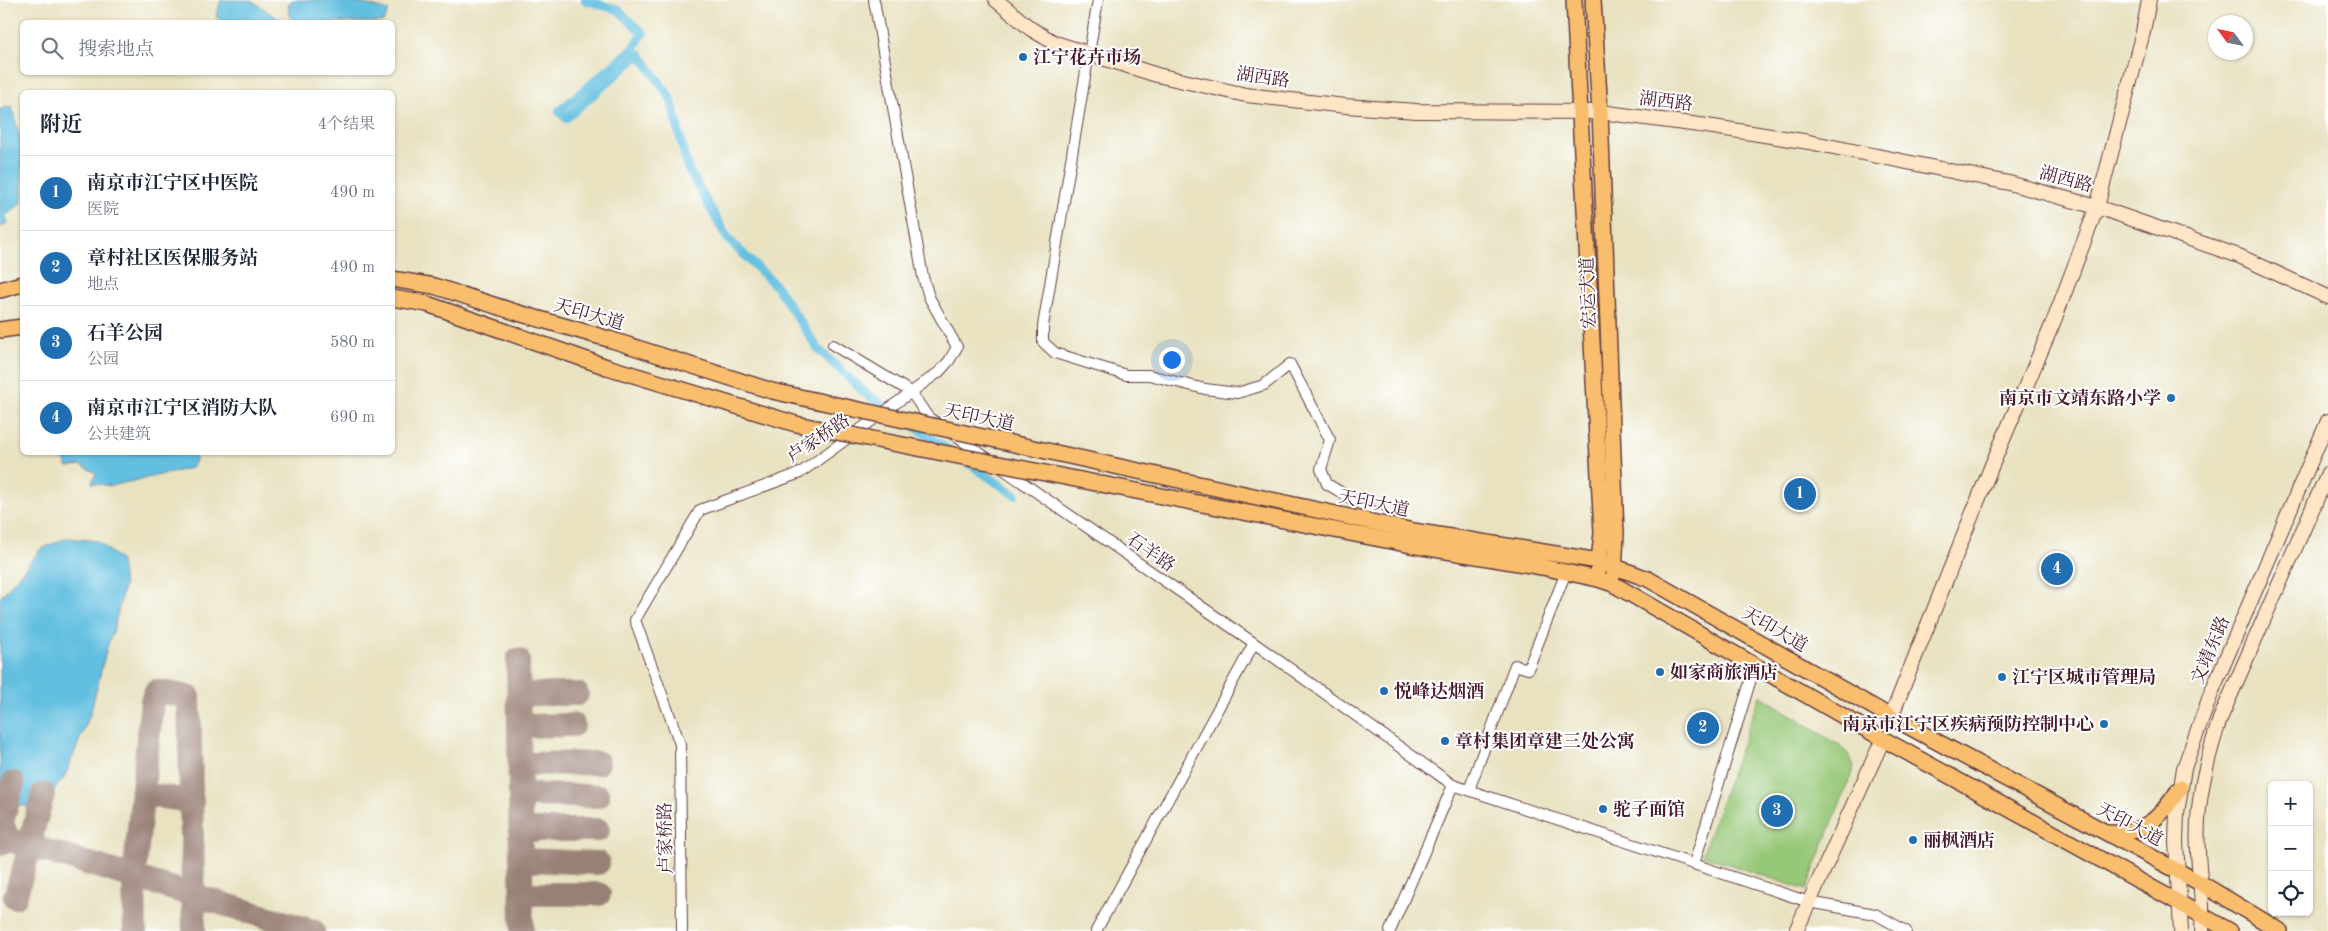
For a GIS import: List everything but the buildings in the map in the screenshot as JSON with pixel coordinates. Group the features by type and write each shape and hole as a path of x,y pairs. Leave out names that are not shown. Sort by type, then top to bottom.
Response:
{"main road":[{"name":"湖西路","path":"996,0 1031,29 1055,43 1156,75 1246,95 1346,106 1416,111 1600,112 1809,142 2009,183 2096,207 2239,256 2328,298"},
{"name":"宏运大道","path":"1574,0 1602,533 1598,579"},
{"name":"宏运大道","path":"1592,0 1600,112 1616,534 1612,584"},
{"path":"1891,716 1992,466 2053,323 2096,207 2143,32 2149,0"},
{"name":"天印大道","path":"395,280 434,286 772,391 1598,579 1612,584 1883,739 2181,905 2202,924 2230,931"},
{"path":"0,290 20,285"},
{"name":"天印大道","path":"395,299 427,304 607,366 796,424 1412,538 1599,560 1615,565 1648,579 1891,716 2202,884 2280,931"},
{"path":"0,330 20,327"},
{"name":"文靖东路","path":"2181,931 2176,822 2180,788 2194,738 2212,691 2328,422"},
{"name":"文靖东路","path":"2202,924 2202,884 2198,851 2198,818 2202,786 2210,752 2220,719 2328,472"},
{"path":"1796,931 1883,739"},
{"path":"2108,834 2122,834 2139,829 2154,821 2169,806 2180,788"}],"street":[{"name":"卢家桥路","path":"682,931 680,744 635,620 700,510 800,473 939,372 949,361 957,347 929,297 923,277 874,0"},
{"path":"1098,0 1043,326 1043,342 1055,353 1126,375 1149,375 1205,389 1237,393 1264,385 1290,364 1330,440 1321,469 1327,484 1412,538"},
{"name":"石羊路","path":"833,345 911,392 928,417 1254,643 1453,785 1809,902 1875,914 1906,931"},
{"path":"1469,790 1515,665 1528,669 1566,572"},
{"path":"1096,931 1254,643"},
{"path":"1694,864 1756,666"},
{"path":"1390,931 1453,785"}],"green space":[{"path":"1760,695 1840,746 1849,755 1854,767 1806,890 1702,855"}],"water":[{"path":"221,0 251,0 280,20 221,20 216,17"},
{"path":"292,0 329,1 378,7 389,11 384,20 294,20 290,17 288,5"},
{"path":"12,106 20,138 20,205 5,216 8,222 0,228 0,109"},
{"path":"61,455 196,455 191,468 111,486 92,483 96,473 81,465 68,467"},
{"path":"67,538 98,541 121,561 124,586 113,632 107,647 90,715 64,778 45,801 28,806 0,805 0,598 41,549"}],"waterway":[{"path":"585,0 618,10 643,33 634,48 559,111 566,118 640,54 671,99 688,169 728,239 777,287 818,349 864,392 893,412"},
{"path":"912,425 951,452"},
{"path":"964,460 1015,495"}],"taxiway":[{"path":"518,660 522,931"},
{"path":"135,931 134,877 152,701 156,691 189,697 194,931"},
{"path":"519,694 577,694"},
{"path":"519,726 573,725"},
{"path":"520,764 598,763"},
{"path":"0,844 8,840 2,822 13,783"},
{"path":"15,897 28,854 34,848 32,833 43,794"},
{"path":"142,794 192,801"},
{"path":"520,795 598,796"},
{"path":"521,830 598,830"},
{"path":"0,837 313,931"},
{"path":"521,860 598,863"},
{"path":"522,894 599,894"}],"place":[{"name":"江宁花卉市场","path":"1023,57"},
{"name":"南京市文靖东路小学","path":"2171,398"},
{"name":"南京市江宁区中医院","path":"1800,494"},
{"name":"南京市江宁区消防大队","path":"2057,569"},
{"name":"如家商旅酒店","path":"1660,672"},
{"name":"江宁区城市管理局","path":"2002,677"},
{"name":"悦峰达烟酒","path":"1384,691"},
{"name":"南京市江宁区疾病预防控制中心","path":"2104,724"},
{"name":"章村社区医保服务站","path":"1703,728"},
{"name":"章村集团章建三处公寓","path":"1445,741"},
{"name":"驼子面馆","path":"1603,809"},
{"name":"石羊公园","path":"1777,811"},
{"name":"丽枫酒店","path":"1913,840"}]}
